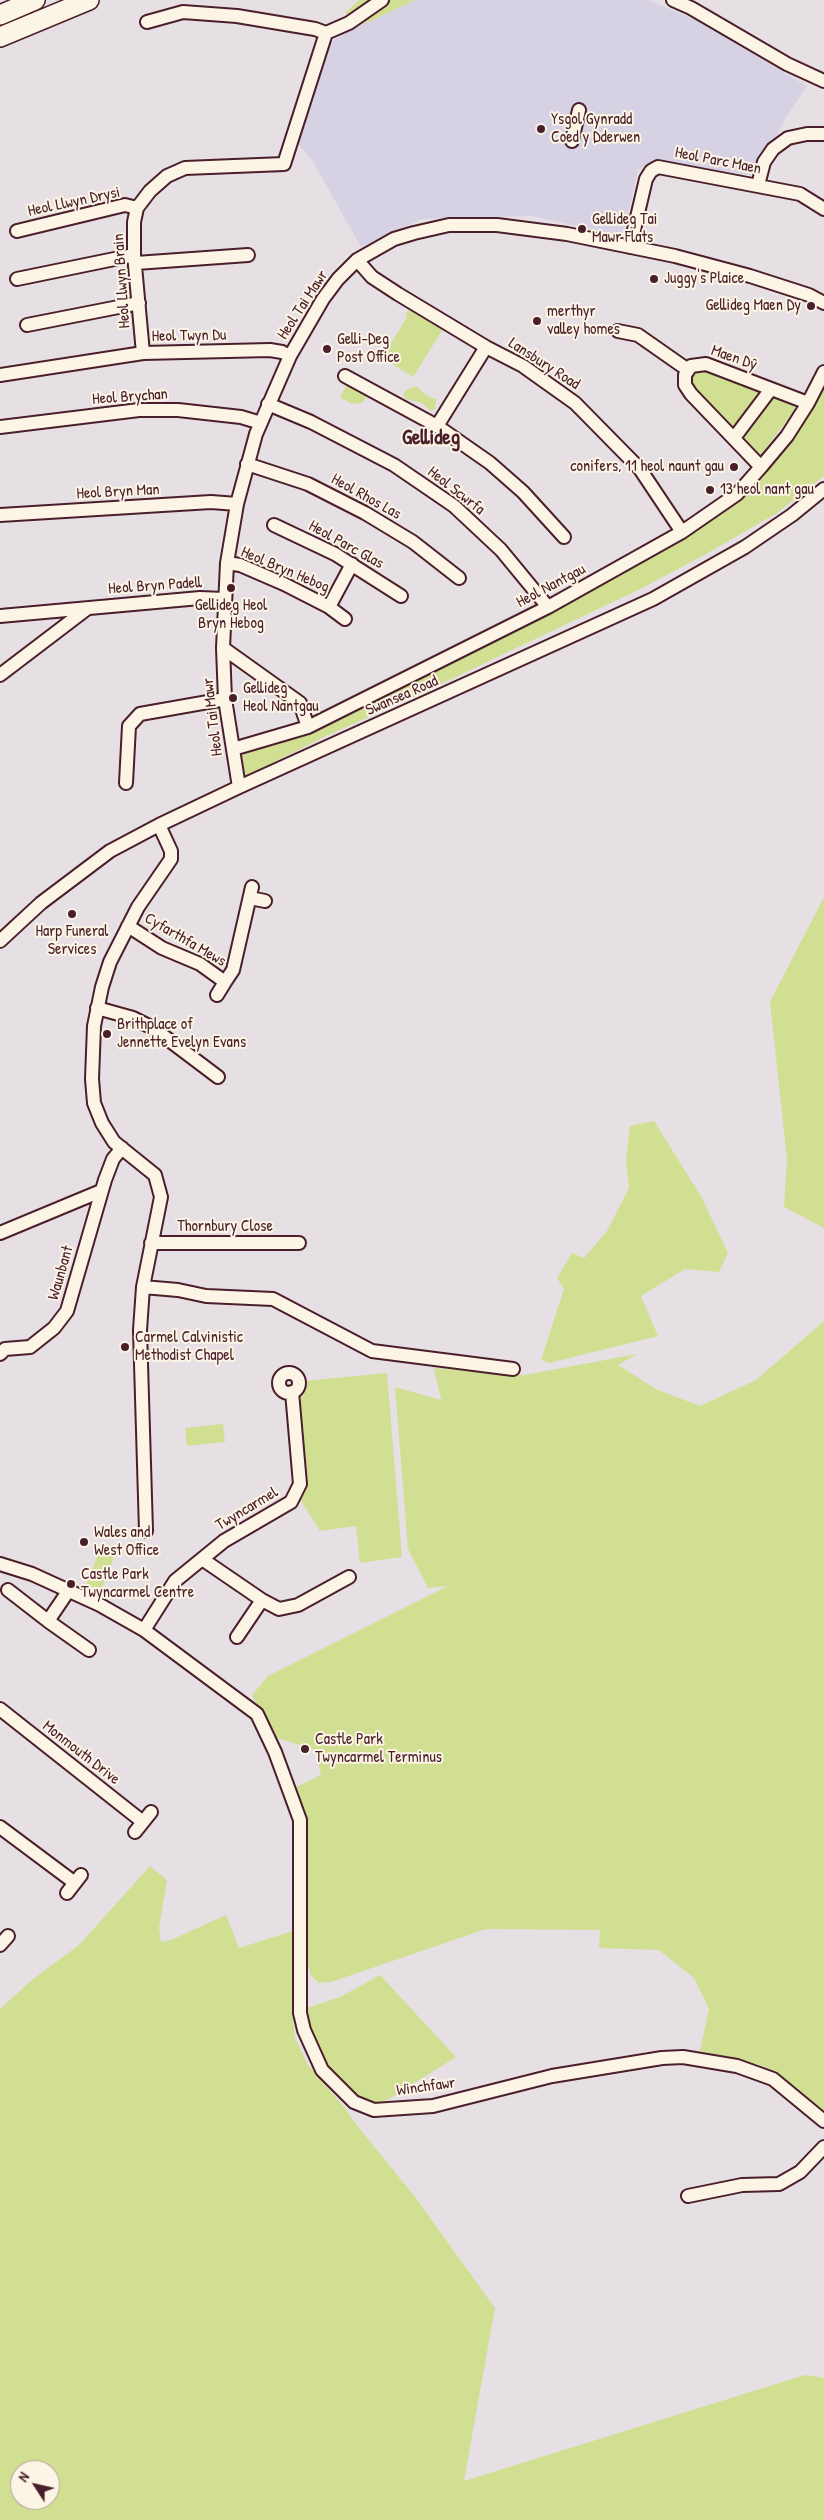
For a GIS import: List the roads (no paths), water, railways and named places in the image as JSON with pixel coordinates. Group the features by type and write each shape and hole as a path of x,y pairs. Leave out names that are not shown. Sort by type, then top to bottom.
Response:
{"highway":[{"path":"0,15 35,0"},
{"path":"0,37 89,0"}],"street":[{"path":"147,22 161,11 184,12 236,16 315,29 326,33 349,23 382,0"},
{"path":"673,0 691,8 787,64 824,81"},
{"path":"137,208 150,191 167,176 185,168 284,164 326,33"},
{"path":"572,140 579,110"},
{"path":"758,185 764,162 773,148 788,138 807,134 824,134"},
{"name":"Heol Parc Maen","path":"630,247 647,175 658,167 800,194 824,209"},
{"name":"Heol Llwyn Drysi","path":"18,231 125,205 137,208"},
{"name":"Heol Llwyn Brain","path":"137,208 134,222 135,259 143,353"},
{"name":"Heol Tai Mawr","path":"239,787 225,699 223,648 227,563 237,504 247,464 261,423 290,356 323,299 338,279 357,260 394,239 414,232 468,223 497,225 567,234 675,256 750,276 809,295 824,303"},
{"path":"17,279 135,259 248,255"},
{"name":"Lansbury Road","path":"357,260 378,281 486,347 523,366 575,403 640,468 682,532"},
{"path":"28,325 139,304"},
{"name":"Maen Dŷ","path":"618,331 638,335 688,370"},
{"path":"437,426 486,347"},
{"name":"Heol Twyn Du","path":"0,375 143,353 270,350 282,352 290,356"},
{"name":"Maen Dŷ","path":"762,467 691,394 685,385 685,375 688,370 691,366 706,364 808,403"},
{"name":"Heol Nantgau","path":"233,750 308,727 548,606 682,532 737,494 762,467 788,436 824,372"},
{"path":"345,376 437,426 503,474 524,492 564,537"},
{"name":"Maen Dŷ","path":"734,438 771,389"},
{"name":"Heol Scwrfa","path":"268,404 311,422 394,465 454,506 501,550 548,606"},
{"name":"Heol Brychan","path":"0,427 138,410 178,410 241,417 261,423"},
{"name":"Heol Rhos Las","path":"247,464 308,484 365,513 413,542 458,578"},
{"name":"Swansea Road","path":"0,941 68,881 110,851 159,825 239,787 653,599 745,547 792,515 824,489"},
{"name":"Heol Bryn Man","path":"0,515 211,502 237,504"},
{"name":"Heol Parc Glas","path":"274,525 335,554 401,596"},
{"name":"Heol Bryn Hebog","path":"227,563 240,565 329,608 345,619"},
{"name":"Heol Bryn Hebog","path":"329,608 352,564"},
{"name":"Heol Bryn Padell","path":"0,616 200,598 224,599"},
{"name":"Heol Bryn Padell","path":"0,675 88,608"},
{"path":"223,648 300,703 308,727"},
{"path":"126,783 129,726 140,714 225,699"},
{"path":"146,1531 140,1330 143,1288 161,1197 159,1183 155,1175 110,1136 94,1103 93,1044 97,1008 110,962 128,926 171,859 171,851 159,825"},
{"name":"Cyfarthfa Mews","path":"217,995 233,970 251,892 265,901"},
{"name":"Cyfarthfa Mews","path":"128,926 162,948 200,964 226,982"},
{"path":"97,1008 133,1018 153,1028 218,1076"},
{"name":"Waunbant","path":"0,1354 5,1349 30,1347 54,1328 67,1311 101,1191 113,1160 122,1148"},
{"path":"0,1233 101,1191"},
{"name":"Thornbury Close","path":"151,1243 300,1242"},
{"path":"143,1288 178,1290 206,1296 274,1299 372,1351 513,1369"},
{"name":"Twyncarmel","path":"144,1630 175,1581 224,1541 291,1502 300,1484 292,1392"},
{"path":"202,1559 262,1600 279,1609 298,1605 349,1577"},
{"name":"Winchfawr","path":"0,1564 90,1599 144,1630 257,1714 286,1780 302,1829 300,2013 304,2030 322,2070 354,2102 374,2110 433,2106 552,2076 662,2058 683,2057 737,2066 773,2079 824,2121"},
{"path":"8,1590 89,1650"},
{"path":"48,1621 69,1590"},
{"path":"236,1637 262,1600"},
{"name":"Monmouth Drive","path":"2,1716 143,1822"},
{"path":"0,1828 74,1884"},
{"path":"688,2196 742,2185 779,2184 800,2172 824,2147"}],"place":[{"name":"Ysgol Gynradd Coed y Dderwen","path":"541,129"},
{"name":"Gellideg Tai Mawr Flats","path":"582,229"},
{"name":"Juggy's Plaice","path":"654,279"},
{"name":"Gellideg Maen Dy","path":"811,306"},
{"name":"merthyr valley homes","path":"537,321"},
{"name":"Gelli-Deg Post Office","path":"327,349"},
{"name":"conifers, 11 heol naunt gau","path":"734,467"},
{"name":"13 heol nant gau","path":"710,490"},
{"name":"Gellideg Heol Bryn Hebog","path":"231,588"},
{"name":"Gellideg Heol Nantgau","path":"233,698"},
{"name":"Harp Funeral Services","path":"72,914"},
{"name":"Brithplace of Jennette Evelyn Evans","path":"107,1034"},
{"name":"Carmel Calvinistic Methodist Chapel","path":"125,1347"},
{"name":"Wales and West Office","path":"84,1542"},
{"name":"Castle Park Twyncarmel Centre","path":"71,1584"},
{"name":"Castle Park Twyncarmel Terminus","path":"305,1749"}],"district":[{"name":"Gellideg","path":"431,438"}]}
